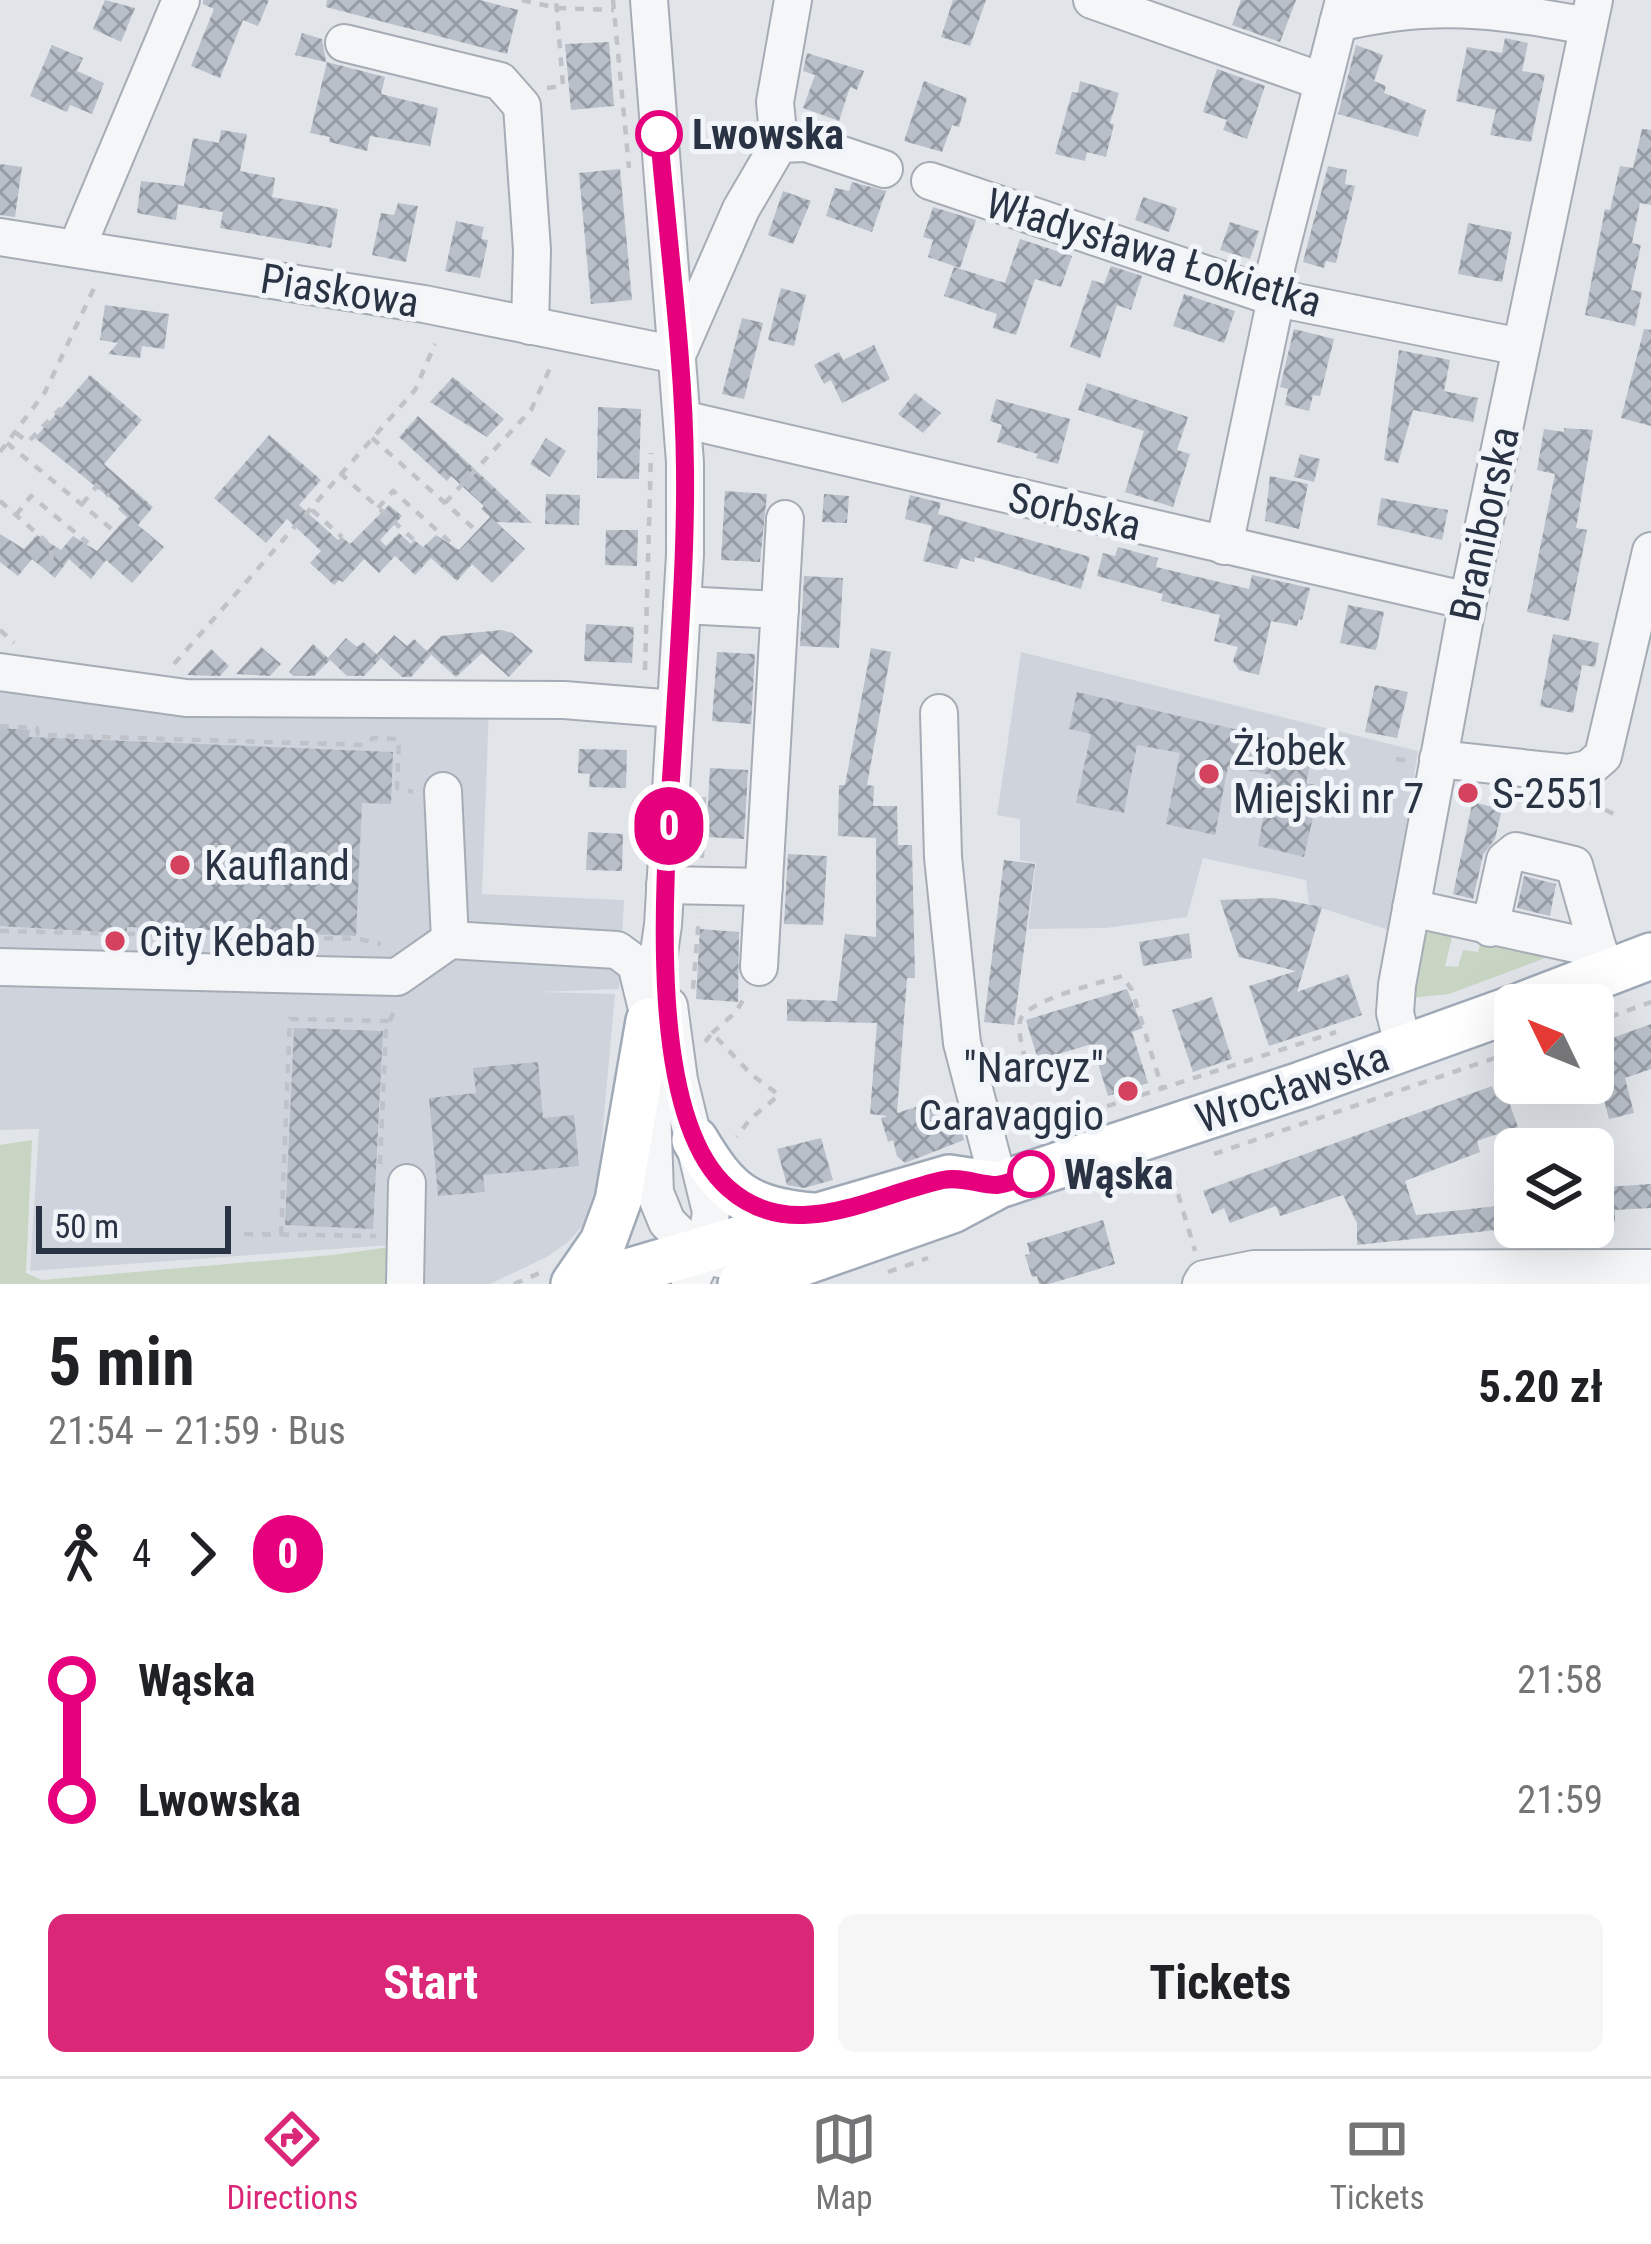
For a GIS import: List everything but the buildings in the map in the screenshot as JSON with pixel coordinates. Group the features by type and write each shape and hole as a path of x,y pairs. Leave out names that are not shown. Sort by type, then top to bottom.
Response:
{"main road":[{"name":"Wrocławska","path":"1567,984 1619,960"},
{"name":"Wrocławska","path":"770,1277 952,1210 999,1185 1400,1031 1494,1011"},
{"path":"574,1284 604,1242 618,1201 649,1021"},
{"path":"714,1142 716,1176 752,1204 821,1216"},
{"name":"Wrocławska","path":"586,1284 698,1268 821,1216 949,1178 999,1185"}],"street":[{"path":"77,247 181,0"},
{"path":"677,355 741,209 779,144 776,102 793,0"},
{"path":"1092,0 1321,81"},
{"path":"631,5 682,419 682,605 659,708 673,900 679,1080 714,1142 711,1213 698,1268"},
{"path":"1224,546 1276,298 1276,268 1341,12 1453,6 1591,13"},
{"name":"Braniborska","path":"1400,1031 1411,908 1438,759 1591,13"},
{"path":"344,43 500,81 522,106 532,250 530,326"},
{"path":"779,144 806,142 884,169"},
{"name":"Władysława Łokietka","path":"930,181 1276,298 1521,347"},
{"name":"Piaskowa","path":"0,238 77,247 677,355"},
{"name":"Sorbska","path":"682,419 1468,601"},
{"path":"759,967 785,519"},
{"path":"1438,759 1568,773 1588,769 1604,756 1651,551"},
{"path":"682,605 780,610"},
{"path":"0,672 186,698 564,700 659,708"},
{"path":"939,713 944,857 962,1042 999,1185"},
{"path":"443,795 450,940"},
{"path":"1490,928 1504,860 1516,851 1574,865 1619,960"},
{"path":"617,950 673,900 764,887"},
{"path":"649,1021 673,900"},
{"path":"1411,908 1619,960"},
{"path":"0,967 397,977 450,940 617,950 636,964 649,1021 655,1193 698,1268"},
{"path":"393,1175 405,1284"},
{"name":"Wrocławska","path":"698,1268 723,1261 770,1277"},
{"path":"1202,1277 1254,1269 1651,1268"}],"path":[{"path":"522,0 631,5"},
{"path":"613,0 631,5"},
{"path":"511,93 563,86 556,4"},
{"path":"629,173 631,5"},
{"path":"0,452 45,392 95,286"},
{"path":"180,657 415,390 435,344"},
{"path":"445,503 531,410 550,366"},
{"path":"16,433 28,442 61,408"},
{"path":"372,438 480,534"},
{"path":"651,440 659,708"},
{"path":"7,443 115,531"},
{"path":"340,473 414,540"},
{"path":"82,504 97,486 109,496"},
{"path":"378,508 393,490 450,542"},
{"path":"16,515 32,496 88,543"},
{"path":"0,501 50,544 52,561"},
{"path":"312,510 341,537"},
{"path":"0,726 37,728 38,735 308,745 365,745 373,738 399,739 397,788 443,795"},
{"path":"692,1005 673,900 704,784"},
{"path":"1576,795 1616,815 1604,800"},
{"path":"0,931 365,939"},
{"path":"705,1043 743,1003 747,967 759,967"},
{"path":"1030,1077 1020,1021 1024,1012 1122,976 1132,990 1162,1088"},
{"path":"1614,1016 1651,1003"},
{"path":"393,1175 386,1030 394,1011"},
{"path":"281,1234 290,1019 393,1021"},
{"path":"1041,1134 1083,1114 1162,1088 1400,1031"},
{"path":"712,1033 779,1096 714,1142"},
{"path":"1173,1177 1202,1277"},
{"path":"244,1234 376,1236"}],"shaded area":[{"name":"Żłobek Miejski nr 7","path":"1021,652 1418,751 1389,930 1309,904 1306,880 1203,858 1187,917 1106,928 1028,929 1036,863 1020,860 1020,819 997,815"},
{"path":"0,688 489,709 482,894 624,900 619,989 540,992 615,994 598,1182 584,1224 568,1242 490,1284 418,1284 417,1243 30,1271 39,1129 0,1130"}],"green space":[{"path":"1430,929 1454,929 1445,966 1458,967 1463,950 1478,952 1483,935 1561,952 1449,994 1410,998 1419,937"},
{"path":"32,1140 26,1273 42,1280 333,1255 418,1243 418,1284 0,1284 0,1145"}],"bus line":[{"name":"0","path":"659,134 685,461 685,555 663,925 670,1019 694,1140 716,1176 736,1195 786,1214 821,1216 949,1178 999,1185 1031,1174"}],"place":[{"name":"Lwowska","path":"659,134"},
{"name":"Żłobek Miejski nr 7","path":"1209,774"},
{"name":"S-2551","path":"1468,793"},
{"name":"Kaufland","path":"180,865"},
{"name":"City Kebab","path":"115,941"},
{"name":"\"Narcyz\" Caravaggio","path":"1128,1091"},
{"name":"Wąska","path":"1031,1174"}]}
